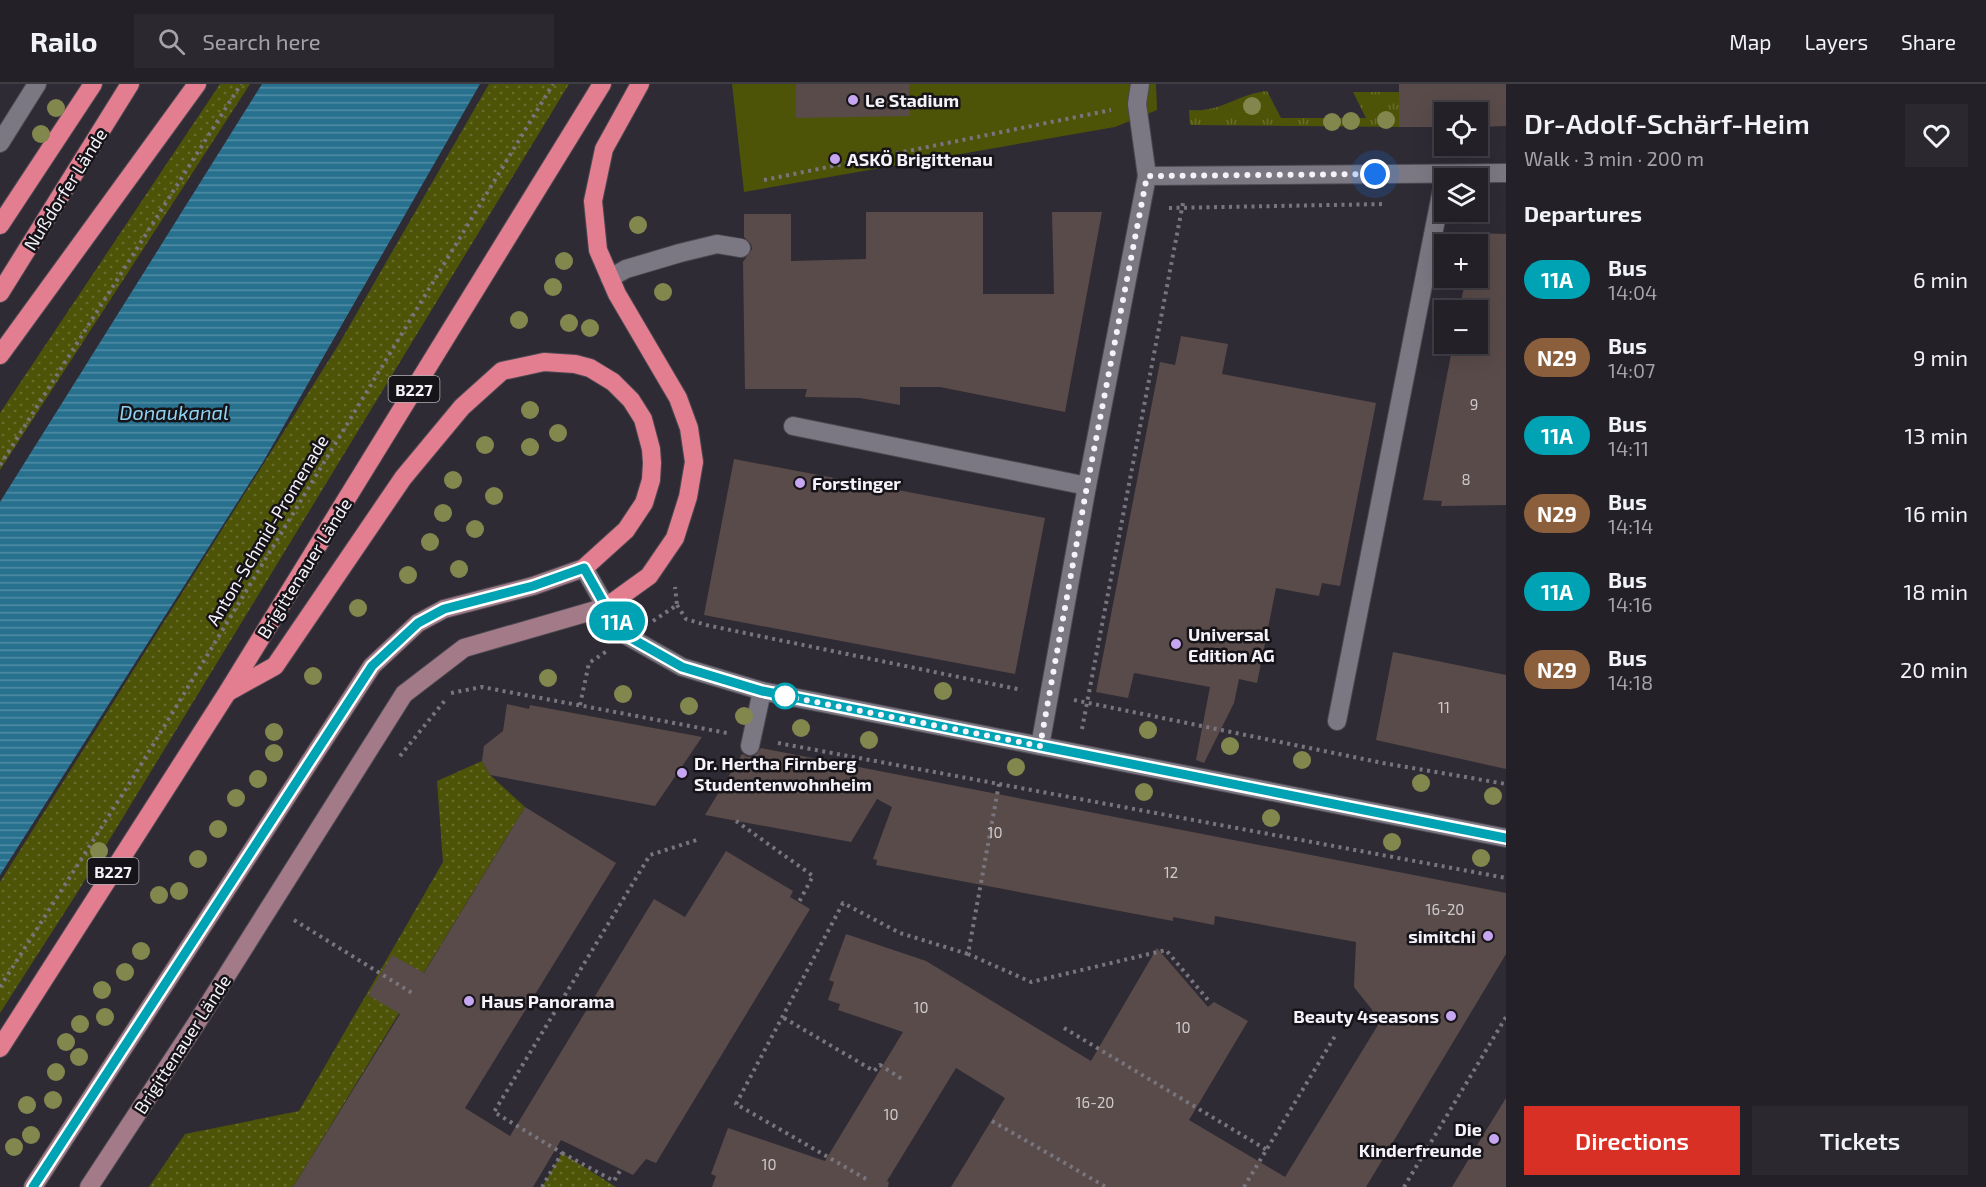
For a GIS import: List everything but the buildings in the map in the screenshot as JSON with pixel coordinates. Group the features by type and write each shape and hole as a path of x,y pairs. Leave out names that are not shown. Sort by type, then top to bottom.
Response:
{"highway":[{"path":"0,225 93,84"},
{"name":"Nußdorfer Lände","path":"0,293 130,84"},
{"path":"0,355 196,84"},
{"name":"Brigittenauer Lände","path":"0,1048 227,693 602,84"},
{"path":"606,607 649,576 675,538 688,497 694,462 689,428 678,398 617,294 598,250 593,201 604,149 640,84"},
{"path":"227,693 275,666 403,478 462,407 502,371 544,362 575,364 590,368 614,382 631,400 643,419 652,463 651,480 644,503 626,530 584,568"}],"main road":[{"path":"33,1187 372,666 418,623 444,609 533,586 584,568"},
{"name":"Brigittenauer Lände","path":"89,1187 196,1024 404,694 464,648 606,607"}],"street":[{"path":"0,143 37,84"},
{"path":"1040,746 1147,176 1137,104 1140,84"},
{"path":"1488,174 1506,173"},
{"path":"1147,176 1434,177"},
{"path":"1337,721 1436,222"},
{"path":"610,278 626,269 717,244 741,248"},
{"path":"793,426 1087,486"},
{"path":"584,568 606,607 629,637 682,667 762,691 1506,838"},
{"path":"751,742 762,691"}],"path":[{"path":"0,465 241,84"},
{"name":"Anton-Schmid-Promenade","path":"0,987 136,772 553,84"},
{"path":"764,180 1137,104"},
{"path":"1077,754 1183,208 1187,176"},
{"path":"1141,208 1393,204"},
{"path":"677,605 686,619 706,625 1383,763 1506,784"},
{"path":"580,705 589,663 629,637"},
{"path":"398,759 451,693 482,687 580,705 751,742 999,784 1506,878"},
{"path":"968,954 999,784"},
{"path":"736,821 813,876 799,902"},
{"path":"621,1169 614,1181 494,1113 650,855 700,839"},
{"path":"866,1179 736,1104 784,1018 843,903 900,933 968,954 1031,982 1166,950 1208,1000"},
{"path":"288,930 294,920 412,993"},
{"path":"1404,1187 1506,1017"},
{"path":"784,1018 874,1071 880,1065 902,1079"},
{"path":"1065,1028 1267,1150"},
{"path":"1244,1187 1335,1036"},
{"path":"992,1121 1106,1187"},
{"path":"542,1187 562,1153"}],"green space":[{"path":"220,84 250,84 0,470 0,413"},
{"path":"489,84 569,84 77,893 0,1013 0,882 339,344"},
{"name":"ASKÖ Brigittenau","path":"732,84 1156,84 1157,110 1115,127 744,192"},
{"path":"1267,91 1281,118 1366,118 1353,92 1399,92 1399,127 1190,125 1189,110 1210,109"},
{"path":"482,761 490,775 525,807 293,1187 149,1187 185,1134 299,1111 443,862 437,781"},
{"path":"562,1153 616,1187 542,1187"}],"water":[{"name":"Donaukanal","path":"262,84 480,84 263,462 0,875 0,502"}],"bus line":[{"name":"11A","path":"33,1187 372,666 418,623 444,609 533,586 584,568 606,607 629,637 682,667 762,691 1506,838"}],"place":[{"name":"Le Stadium","path":"853,100"},
{"name":"ASKÖ Brigittenau","path":"835,159"},
{"name":"Forstinger","path":"800,483"},
{"name":"Universal Edition AG","path":"1176,644"},
{"name":"Dr. Hertha Firnberg Studentenwohnheim","path":"682,773"},
{"name":"simitchi","path":"1488,936"},
{"name":"Haus Panorama","path":"469,1001"},
{"name":"Beauty 4seasons","path":"1451,1016"},
{"name":"Die Kinderfreunde","path":"1494,1139"}],"route":[{"path":"785,696 780,695 1040,746 1147,176 1375,174"}]}
